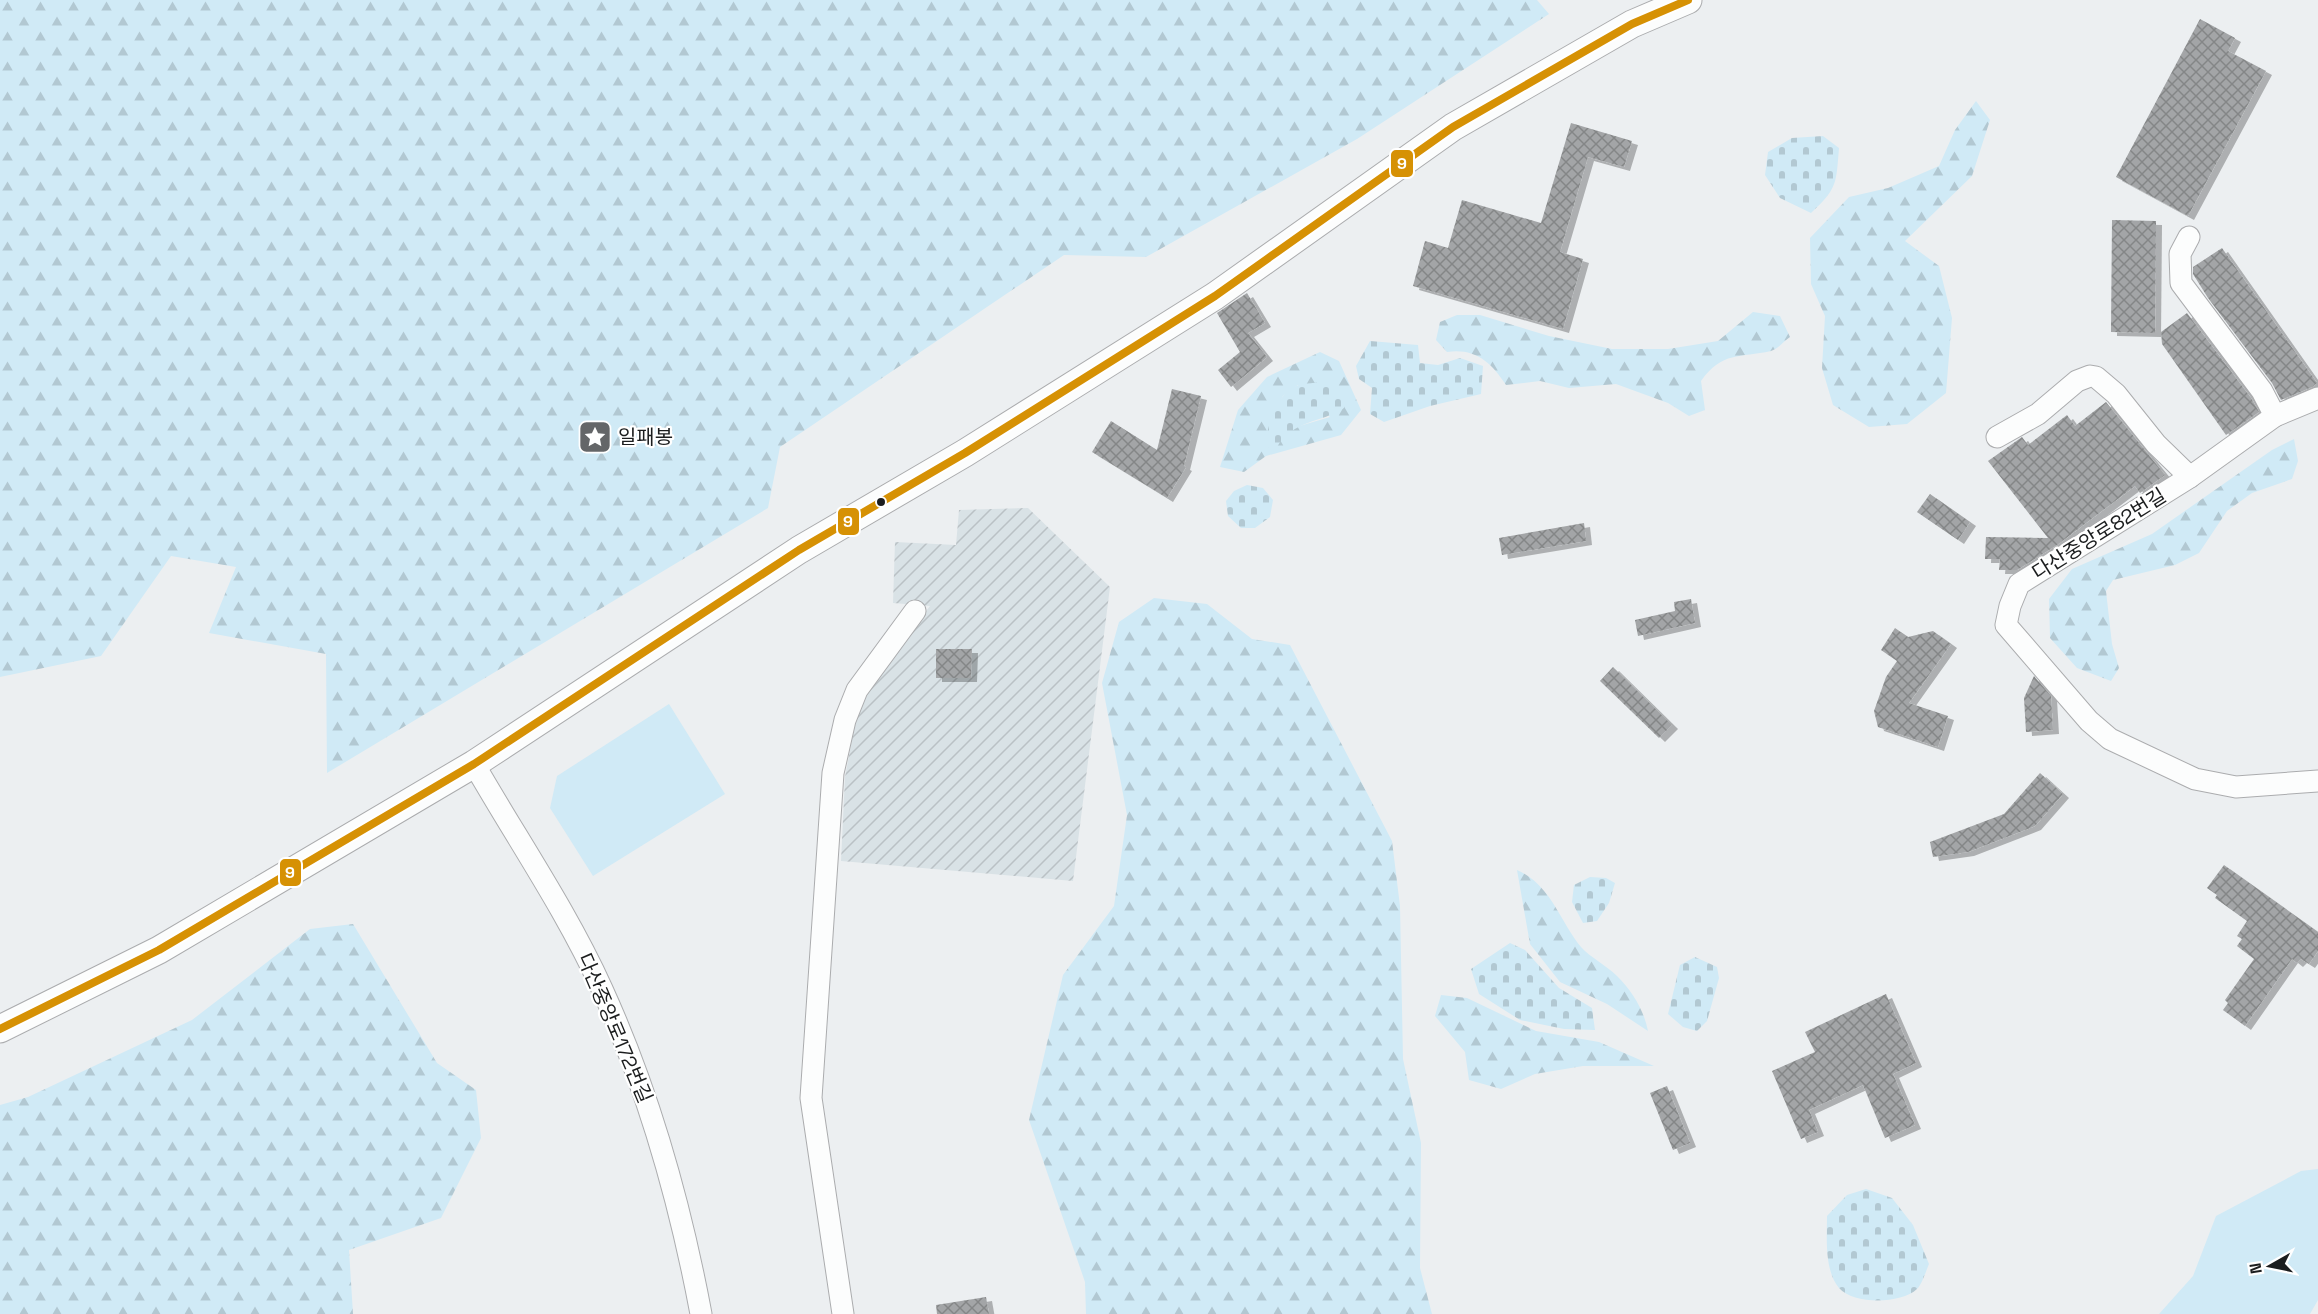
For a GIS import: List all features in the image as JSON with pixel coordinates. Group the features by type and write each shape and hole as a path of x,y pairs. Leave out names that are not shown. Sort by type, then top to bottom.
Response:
{"main road":[{"path":"0,1029 159,950 474,764 800,550 965,453 1215,296 1453,127 1632,24 1688,0"}],"street":[{"path":"2189,237 2180,254 2181,283 2262,391 2276,416"},
{"path":"1997,437 2038,414 2078,381 2090,376 2096,377 2116,394 2156,444 2190,477"},
{"name":"다산중앙로82번길","path":"2318,398 2276,416 2190,477 2019,584 2010,606 2007,625 2090,721 2110,739 2194,779 2236,788 2318,781"},
{"path":"843,1314 811,1098 833,773 845,720 858,690 915,611"},
{"name":"다산중앙로172번길","path":"474,764 557,901 602,988 648,1103 687,1243 700,1314"}],"shaded area":[{"path":"1028,508 1110,587 1073,881 841,861 845,777 855,724 866,696 880,672 930,606 893,603 895,542 956,545 959,510"}],"green space":[{"path":"0,0 1537,0 1549,14 1357,139 1146,257 1064,255 780,447 768,508 327,773 326,654 209,633 236,567 171,556 101,656 0,677"},
{"path":"1976,101 1990,120 1972,176 1905,241 1939,266 1952,318 1946,393 1907,424 1869,427 1833,405 1822,368 1825,316 1811,284 1810,238 1849,197 1888,188 1939,166 1955,130"},
{"path":"1823,136 1839,148 1836,177 1831,191 1811,213 1780,198 1765,175 1768,152 1792,138"},
{"path":"1753,312 1780,316 1790,337 1771,351 1732,357 1716,365 1701,381 1705,410 1689,416 1668,403 1616,384 1569,388 1540,381 1506,385 1481,358 1466,352 1447,352 1436,340 1440,322 1457,315 1480,315 1549,336 1612,349 1668,349 1718,341"},
{"path":"1370,341 1418,345 1420,363 1438,365 1460,358 1483,366 1481,394 1430,406 1384,422 1370,414 1372,388 1359,379 1356,366"},
{"path":"1320,352 1339,361 1361,410 1341,435 1266,456 1244,472 1220,467 1238,410 1267,377","holes":["1298,385 1330,417 1296,427 1283,437 1271,420 1283,396"]},
{"path":"1323,382 1342,390 1344,408 1299,427 1284,438 1277,447 1270,448 1264,445 1275,410 1285,395 1299,385"},
{"path":"2294,439 2298,461 2292,479 2252,493 2227,511 2199,553 2175,565 2113,580 2106,591 2112,644 2119,668 2111,681 2077,668 2050,638 2049,599 2072,569 2152,534 2272,450"},
{"path":"1247,485 1263,488 1273,500 1270,517 1255,528 1241,528 1228,516 1226,501 1234,491"},
{"path":"1154,598 1207,604 1252,639 1290,645 1392,841 1400,906 1403,1059 1421,1143 1420,1268 1432,1314 1086,1314 1085,1282 1029,1120 1063,975 1114,906 1127,815 1102,683 1119,622"},
{"path":"669,704 725,794 593,876 550,808 557,776"},
{"path":"1517,870 1529,877 1546,894 1581,947 1613,972 1628,988 1637,1001 1648,1031 1607,1004 1560,982 1530,944"},
{"path":"1590,877 1606,878 1615,883 1609,903 1597,921 1583,923 1572,902 1574,885"},
{"path":"353,924 437,1063 476,1090 481,1138 441,1218 349,1250 353,1314 0,1314 0,1105 28,1097 192,1020 310,929"},
{"path":"1510,943 1525,950 1559,988 1592,1008 1595,1030 1564,1029 1520,1020 1479,994 1471,969"},
{"path":"1695,957 1717,967 1719,978 1707,1021 1697,1031 1683,1027 1668,1014 1680,965"},
{"path":"1441,995 1467,998 1536,1031 1599,1042 1654,1066 1583,1066 1535,1074 1501,1089 1469,1080 1465,1052 1435,1016"},
{"path":"2318,1169 2318,1300 2310,1314 2159,1314 2193,1276 2216,1216 2301,1171"},
{"path":"1866,1189 1892,1198 1913,1225 1929,1264 1917,1289 1900,1298 1878,1301 1846,1294 1834,1281 1831,1272 1827,1253 1827,1216 1847,1195"}],"building":[{"path":"2200,19 2235,38 2228,51 2266,71 2188,216 2116,177"},
{"path":"1571,123 1632,141 1624,167 1588,157 1560,252 1583,259 1563,329 1413,286 1425,241 1448,248 1462,200 1541,223"},
{"path":"2112,220 2156,221 2155,333 2111,332"},
{"path":"2222,248 2317,383 2312,387 2281,400 2272,383 2208,298 2193,274 2193,267"},
{"path":"1247,293 1265,323 1248,333 1267,357 1231,387 1218,370 1240,352 1217,313"},
{"path":"2187,313 2259,412 2226,435 2162,344 2161,332"},
{"path":"1172,389 1201,396 1184,466 1186,467 1167,498 1092,452 1111,421 1157,450"},
{"path":"2106,402 2165,475 2140,493 2135,486 2057,545 2017,570 1999,570 2000,559 1985,559 1986,537 2048,538 1988,461 2022,437 2028,445 2067,415 2075,426"},
{"path":"1930,494 1970,522 1958,540 1917,512"},
{"path":"1584,523 1586,541 1502,555 1499,538"},
{"path":"1691,599 1695,623 1638,636 1635,620 1675,611 1674,602"},
{"path":"1895,628 1908,637 1933,631 1951,644 1909,703 1948,716 1938,747 1878,727 1874,711 1886,677 1897,661 1881,650"},
{"path":"936,649 972,649 971,678 936,678"},
{"path":"1613,667 1672,725 1659,738 1600,681"},
{"path":"2034,676 2051,696 2053,730 2026,732 2024,698"},
{"path":"2040,773 2063,794 2035,826 1968,852 1933,857 1930,842 2004,814"},
{"path":"2224,865 2318,932 2318,951 2309,964 2301,959 2297,963 2292,959 2245,1026 2223,1010 2228,1003 2225,1000 2254,959 2237,946 2242,939 2237,936 2247,921 2215,898 2217,895 2207,888"},
{"path":"1886,994 1916,1063 1893,1074 1915,1125 1885,1138 1863,1085 1809,1110 1818,1132 1801,1139 1772,1071 1815,1052 1805,1032"},
{"path":"1667,1086 1690,1143 1673,1150 1650,1093"},
{"path":"986,1297 989,1314 937,1314 936,1305"}],"transit line":[{"name":"9","path":"0,1029 159,950 474,764 799,550 965,453 1215,296 1453,127 1632,24 1688,0"}],"place":[{"name":"일패봉","path":"595,437"}]}
